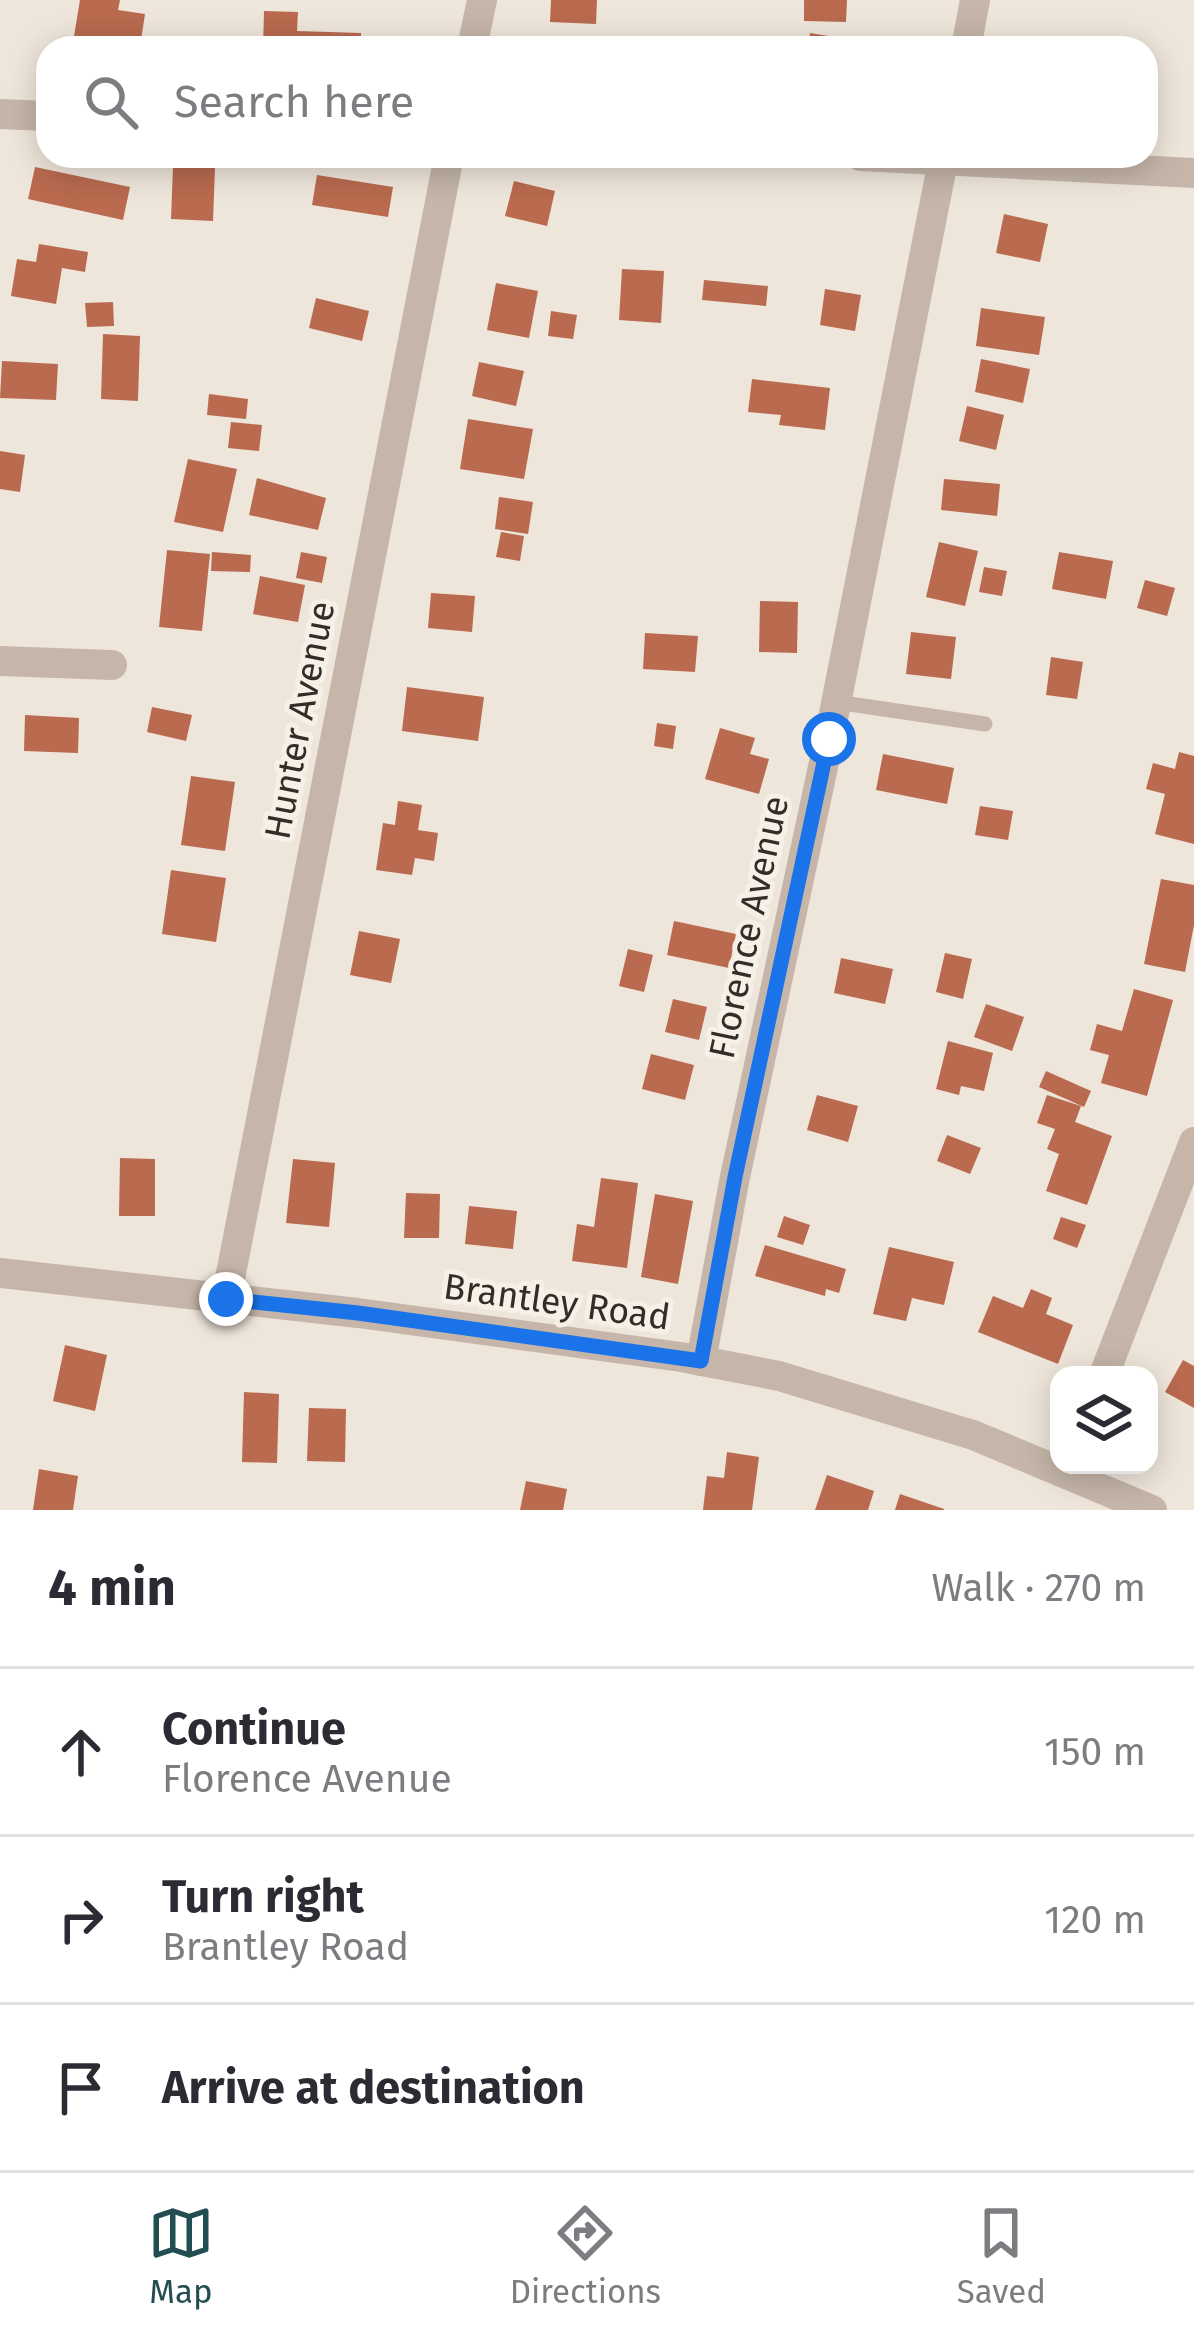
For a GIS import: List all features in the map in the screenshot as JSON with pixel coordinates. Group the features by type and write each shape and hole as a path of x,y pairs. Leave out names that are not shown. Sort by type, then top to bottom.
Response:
{"street":[{"path":"474,36 482,0"},
{"path":"968,36 975,0"},
{"path":"0,114 36,116"},
{"name":"Hunter Avenue","path":"226,1299 447,168"},
{"name":"Florence Avenue","path":"701,1361 941,168"},
{"path":"1110,168 1194,173"},
{"path":"0,661 112,665"},
{"path":"1107,1366 1194,1142"},
{"name":"Brantley Road","path":"0,1273 381,1316 701,1361 779,1376 1050,1462"},
{"name":"Brantley Road","path":"1079,1474 1152,1510"}],"lane":[{"path":"836,702 985,724"}],"building":[{"path":"80,0 120,0 118,10 145,14 142,36 74,36"},
{"path":"551,0 597,0 596,24 550,22"},
{"path":"804,0 847,0 846,22 804,21"},
{"path":"264,11 298,12 297,31 361,33 361,36 263,36"},
{"path":"35,167 130,187 123,220 28,199"},
{"path":"173,168 215,168 213,221 171,219"},
{"path":"317,175 393,187 388,217 312,205"},
{"path":"514,181 555,191 547,226 505,216"},
{"path":"1004,214 1048,224 1040,262 996,253"},
{"path":"39,244 88,252 85,272 62,268 56,304 11,296 17,259 36,262"},
{"path":"622,269 664,271 661,323 619,320"},
{"path":"704,280 768,286 766,306 702,300"},
{"path":"496,283 538,291 529,338 487,330"},
{"path":"825,289 861,295 855,331 820,325"},
{"path":"316,298 369,311 362,341 309,328"},
{"path":"113,302 114,326 87,327 85,303"},
{"path":"981,308 1045,317 1039,355 976,346"},
{"path":"551,311 577,315 573,339 548,336"},
{"path":"103,334 140,336 138,401 101,399"},
{"path":"981,359 1030,369 1023,403 975,392"},
{"path":"2,361 58,364 56,400 0,398"},
{"path":"479,362 524,371 516,406 472,396"},
{"path":"752,379 830,388 825,430 779,425 781,415 748,412"},
{"path":"209,394 248,399 246,419 207,415"},
{"path":"967,406 1004,415 996,450 959,441"},
{"path":"468,419 533,429 524,479 460,469"},
{"path":"231,422 262,425 259,451 228,448"},
{"path":"0,451 25,455 20,492 0,489"},
{"path":"188,459 237,469 223,532 174,522"},
{"path":"257,478 326,498 318,530 249,515"},
{"path":"944,479 1000,484 997,516 941,510"},
{"path":"499,497 533,502 528,534 495,529"},
{"path":"501,532 524,536 520,561 496,557"},
{"path":"939,542 978,551 965,606 926,597"},
{"path":"167,550 210,554 202,631 159,627"},
{"path":"212,552 251,555 250,572 211,571"},
{"path":"301,552 327,557 322,583 296,578"},
{"path":"1059,552 1113,561 1106,599 1052,589"},
{"path":"984,567 1007,571 1002,596 979,592"},
{"path":"260,576 305,585 298,622 253,614"},
{"path":"1145,580 1175,588 1167,616 1137,608"},
{"path":"431,593 475,596 472,632 428,628"},
{"path":"760,601 798,602 797,653 759,652"},
{"path":"911,632 956,637 951,679 906,674"},
{"path":"645,633 698,636 695,672 643,669"},
{"path":"1051,657 1083,662 1077,699 1046,695"},
{"path":"407,687 484,697 478,741 402,731"},
{"path":"152,707 192,715 186,741 147,732"},
{"path":"25,715 79,718 78,753 24,751"},
{"path":"657,723 676,726 673,749 654,746"},
{"path":"720,728 755,738 750,754 769,759 759,794 705,779"},
{"path":"1179,752 1194,756 1194,844 1155,834 1165,794 1146,789 1153,763 1175,769"},
{"path":"883,754 954,768 947,804 876,790"},
{"path":"191,776 235,782 225,851 181,845"},
{"path":"398,801 422,805 418,830 438,833 434,861 415,858 412,875 376,870 383,823 395,825"},
{"path":"980,806 1013,811 1008,840 975,835"},
{"path":"171,870 226,878 216,942 162,934"},
{"path":"1161,879 1194,885 1194,925 1185,972 1144,964"},
{"path":"674,921 736,934 729,968 667,955"},
{"path":"359,931 400,939 391,983 350,975"},
{"path":"628,949 653,955 644,992 619,986"},
{"path":"945,953 972,959 963,999 936,992"},
{"path":"841,958 893,969 885,1004 834,993"},
{"path":"1134,989 1173,1000 1147,1096 1101,1083 1109,1055 1090,1050 1097,1024 1122,1031"},
{"path":"673,999 707,1007 699,1040 665,1032"},
{"path":"986,1004 1024,1017 1012,1051 974,1037"},
{"path":"948,1041 993,1053 984,1091 961,1086 959,1095 936,1089"},
{"path":"651,1054 694,1065 685,1100 642,1089"},
{"path":"1046,1071 1091,1091 1084,1107 1039,1087"},
{"path":"817,1095 858,1106 848,1142 807,1130"},
{"path":"1047,1095 1081,1106 1075,1122 1112,1136 1087,1205 1046,1191 1059,1154 1047,1149 1055,1129 1037,1123"},
{"path":"947,1135 981,1148 970,1174 937,1161"},
{"path":"120,1158 155,1159 155,1216 119,1216"},
{"path":"293,1159 335,1163 329,1227 286,1223"},
{"path":"601,1178 638,1183 627,1268 572,1261 577,1224 594,1227"},
{"path":"406,1193 440,1194 439,1238 404,1238"},
{"path":"655,1194 693,1201 678,1284 641,1277"},
{"path":"469,1206 517,1211 513,1249 465,1244"},
{"path":"784,1216 810,1225 803,1245 777,1237"},
{"path":"1061,1217 1086,1225 1077,1248 1053,1239"},
{"path":"765,1245 846,1269 839,1293 826,1289 825,1296 755,1276"},
{"path":"889,1247 954,1262 944,1305 912,1298 906,1321 873,1314"},
{"path":"1031,1289 1052,1298 1046,1314 1073,1325 1058,1364 978,1332 993,1296 1023,1308"},
{"path":"65,1345 107,1355 95,1411 53,1401"},
{"path":"1183,1360 1194,1366 1194,1408 1165,1392"},
{"path":"244,1392 279,1394 277,1463 242,1462"},
{"path":"309,1408 346,1409 345,1462 307,1461"},
{"path":"727,1452 759,1457 752,1510 703,1510 707,1476 724,1478"},
{"path":"39,1469 78,1476 73,1510 33,1510"},
{"path":"827,1475 874,1491 868,1510 815,1510"},
{"path":"526,1481 567,1489 563,1510 520,1510"},
{"path":"900,1494 944,1509 944,1510 895,1510"}],"route":[{"path":"226,1299 701,1361 735,1177 829,739"}]}
